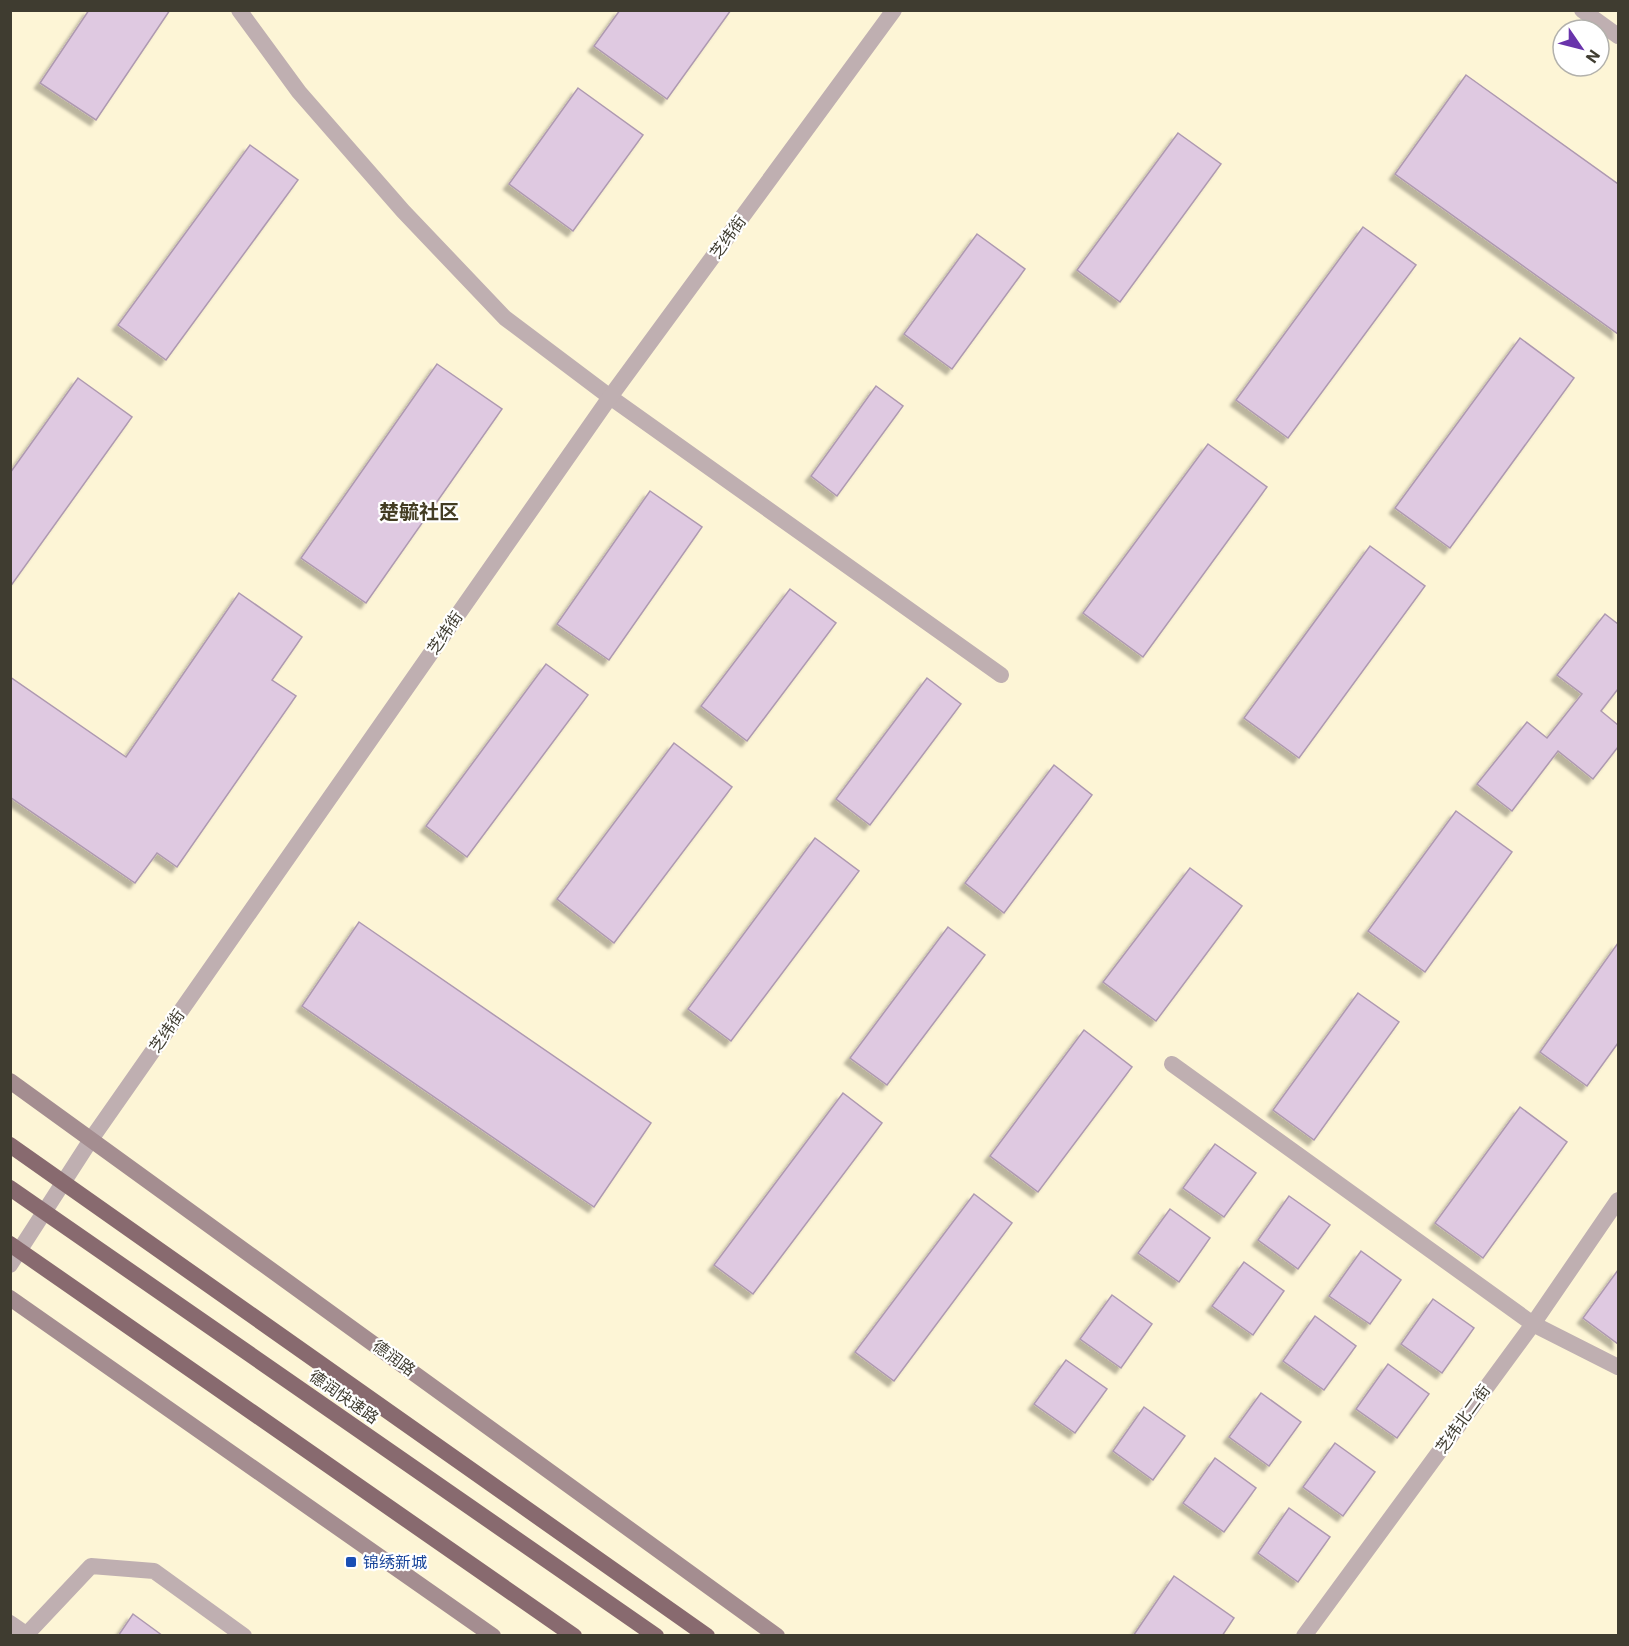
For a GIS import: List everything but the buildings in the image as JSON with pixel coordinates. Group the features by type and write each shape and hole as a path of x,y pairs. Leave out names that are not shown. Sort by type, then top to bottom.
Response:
{"highway":[{"path":"10,1145 707,1635"},
{"name":"德润快速路","path":"10,1188 656,1635"},
{"path":"10,1244 574,1635"}],"main road":[{"name":"德润路","path":"10,1081 92,1138 777,1635"},
{"path":"10,1298 493,1635"}],"street":[{"path":"239,10 299,92 403,211 505,318 610,397 1000,675"},
{"name":"芝纬街","path":"10,1265 92,1138 610,397 894,10"},
{"path":"1582,10 1618,36"},
{"path":"1172,1064 1533,1324 1618,1367"},
{"name":"芝纬北二街","path":"1304,1635 1533,1324 1618,1200"},
{"path":"10,1623 26,1635 91,1566 154,1571 244,1635"}],"place":[{"name":"锦绣新城","path":"351,1562"}],"district":[{"name":"楚毓社区","path":"419,512"}]}
